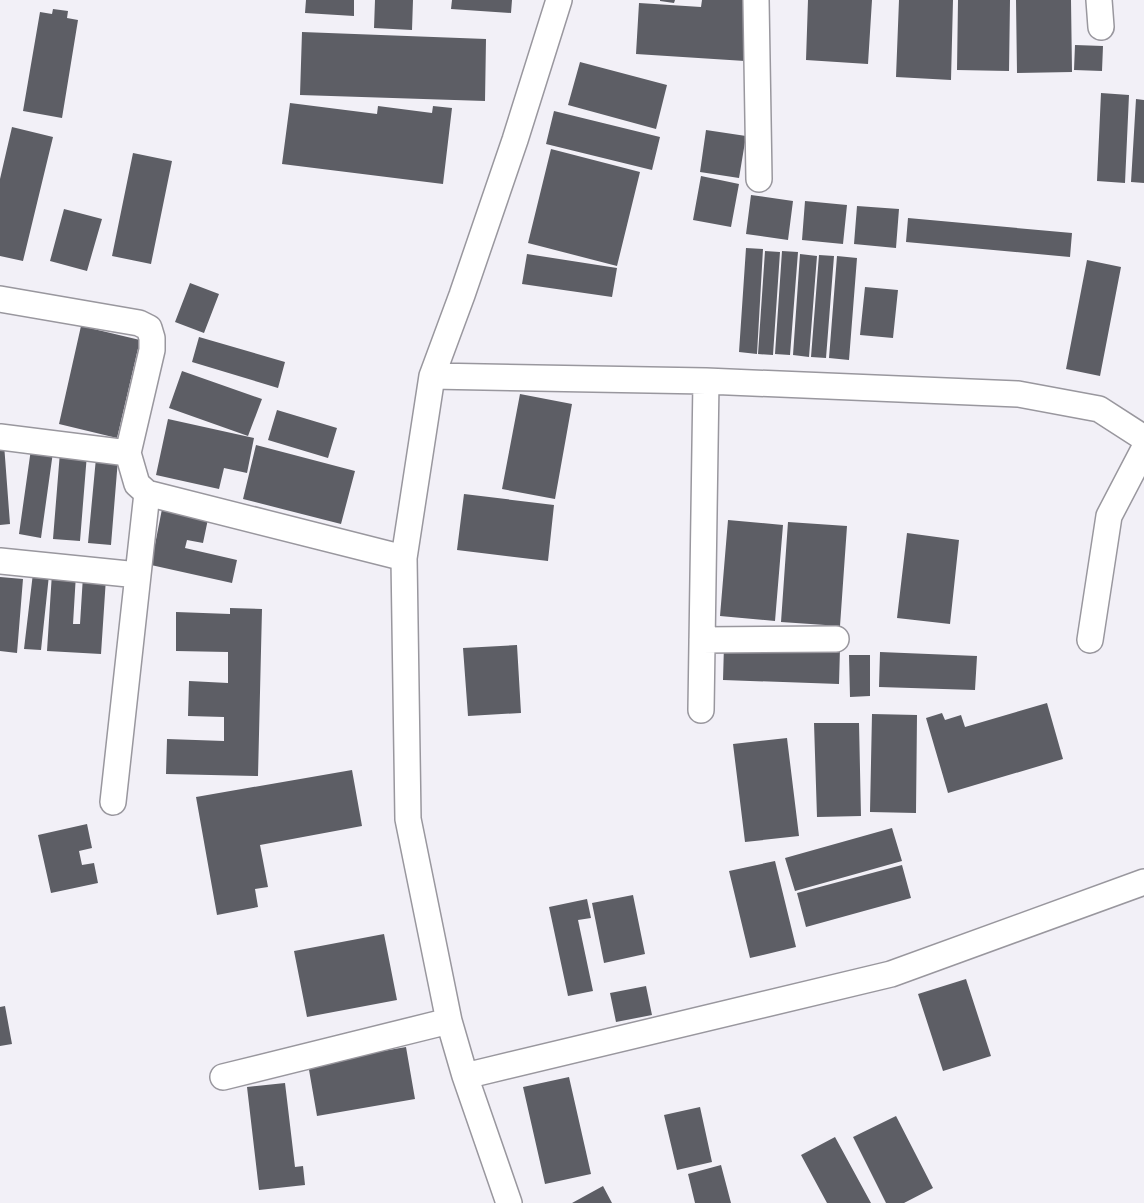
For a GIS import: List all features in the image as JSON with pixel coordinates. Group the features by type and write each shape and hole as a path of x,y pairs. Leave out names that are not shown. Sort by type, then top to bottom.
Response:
{"street":[{"path":"509,1203 465,1076 450,1021 408,819 404,558 432,376 515,140 559,0"},
{"path":"756,0 759,179"},
{"path":"1099,0 1101,26"},
{"path":"0,299 138,323 149,328 152,338 152,350 128,453 137,484 147,493 404,558"},
{"path":"432,376 706,381 1018,394 1099,409 1144,438"},
{"path":"701,710 706,381"},
{"path":"0,437 128,453"},
{"path":"1090,640 1109,516 1144,449"},
{"path":"113,802 147,493"},
{"path":"0,561 138,575"},
{"path":"702,640 836,639"},
{"path":"465,1076 891,974 1144,882"},
{"path":"223,1077 450,1021"}],"building":[{"path":"306,0 354,0 354,16 305,13"},
{"path":"375,0 413,0 412,30 374,28"},
{"path":"452,0 512,0 511,13 451,9"},
{"path":"660,0 675,0 674,3"},
{"path":"702,0 748,0 745,61 636,54 639,3 701,7"},
{"path":"808,0 872,0 868,64 806,60"},
{"path":"899,0 953,0 951,80 896,77"},
{"path":"958,0 1010,0 1009,71 957,70"},
{"path":"1016,0 1071,0 1072,72 1017,73"},
{"path":"53,9 68,11 67,18 78,20 62,118 23,111 40,12 52,14"},
{"path":"302,32 486,39 485,101 300,95"},
{"path":"1075,45 1103,46 1102,71 1074,70"},
{"path":"580,62 667,85 656,129 568,105"},
{"path":"1101,93 1129,95 1125,183 1097,181"},
{"path":"1136,99 1144,100 1144,183 1131,182"},
{"path":"290,103 377,114 378,106 432,113 433,106 452,108 443,184 282,164"},
{"path":"554,111 660,137 652,170 546,144"},
{"path":"12,127 53,137 23,261 0,256 0,179"},
{"path":"706,130 746,136 739,178 700,172"},
{"path":"551,149 640,172 617,266 528,243"},
{"path":"133,153 172,161 151,264 112,256"},
{"path":"701,176 739,184 731,227 693,220"},
{"path":"751,195 793,201 788,240 746,234"},
{"path":"805,201 847,205 843,244 802,240"},
{"path":"857,206 899,209 896,248 854,244"},
{"path":"64,209 102,219 87,271 50,261"},
{"path":"908,218 1072,233 1070,257 906,242"},
{"path":"746,248 763,249 757,354 739,352"},
{"path":"765,251 780,252 773,355 758,354"},
{"path":"782,251 798,252 790,355 775,354"},
{"path":"527,254 617,268 612,297 522,284"},
{"path":"800,254 817,256 809,357 793,355"},
{"path":"819,255 834,256 826,358 811,357"},
{"path":"837,256 857,258 849,360 829,358"},
{"path":"1087,260 1121,267 1100,376 1066,369"},
{"path":"190,283 219,294 204,333 175,322"},
{"path":"865,287 898,290 893,338 860,335"},
{"path":"81,326 140,340 117,438 59,424"},
{"path":"199,337 285,362 278,388 192,362"},
{"path":"182,371 262,399 248,436 169,408"},
{"path":"520,394 572,404 555,499 502,489"},
{"path":"277,410 337,428 328,458 268,440"},
{"path":"168,419 254,438 247,473 224,468 219,489 156,475"},
{"path":"4,444 10,524 0,525 0,445"},
{"path":"256,445 355,471 341,524 243,499"},
{"path":"31,449 53,452 41,538 19,534"},
{"path":"60,452 87,454 80,541 53,539"},
{"path":"96,458 118,459 111,545 88,543"},
{"path":"464,494 554,505 548,561 457,550"},
{"path":"162,509 208,519 203,543 187,540 185,548 237,560 232,583 151,565"},
{"path":"728,520 783,525 775,621 720,616"},
{"path":"788,522 847,526 840,626 781,622"},
{"path":"907,533 959,540 950,624 897,618"},
{"path":"33,573 49,575 41,650 24,649"},
{"path":"52,573 76,574 73,624 80,624 83,576 106,578 101,654 47,651"},
{"path":"0,577 23,579 17,653 0,651"},
{"path":"230,608 262,609 258,776 166,774 167,739 224,741 224,717 188,716 189,681 228,683 228,652 176,651 176,612 230,614"},
{"path":"517,645 521,713 468,716 463,648"},
{"path":"724,645 840,648 839,684 723,680"},
{"path":"880,652 977,656 975,690 879,687"},
{"path":"849,655 870,655 870,696 850,697"},
{"path":"1047,703 1063,759 948,793 926,718 942,713 945,720 961,715 965,727"},
{"path":"872,714 917,715 916,813 870,812"},
{"path":"814,723 859,723 861,816 817,817"},
{"path":"787,738 799,836 745,842 733,744"},
{"path":"352,770 362,826 260,845 268,887 255,889 258,907 217,915 196,797"},
{"path":"87,824 92,848 79,851 82,865 94,863 98,883 51,893 38,835"},
{"path":"892,828 902,861 795,891 785,858"},
{"path":"775,861 796,947 750,958 729,871"},
{"path":"902,865 911,898 806,927 797,893"},
{"path":"633,895 645,954 604,963 592,903"},
{"path":"587,899 591,918 578,920 593,991 568,996 549,907"},
{"path":"384,934 397,1000 307,1017 294,951"},
{"path":"966,979 991,1056 943,1071 918,994"},
{"path":"646,986 652,1015 616,1022 610,993"},
{"path":"5,1006 12,1044 0,1046 0,1007"},
{"path":"406,1047 415,1099 317,1116 308,1064"},
{"path":"569,1077 591,1174 545,1184 523,1087"},
{"path":"285,1083 295,1167 303,1166 305,1185 259,1190 247,1087"},
{"path":"700,1107 712,1162 677,1170 664,1115"},
{"path":"896,1116 933,1188 904,1203 886,1203 853,1137"},
{"path":"835,1137 871,1203 827,1203 801,1155"},
{"path":"721,1165 731,1203 695,1203 688,1174"},
{"path":"603,1186 612,1203 572,1203"}]}
